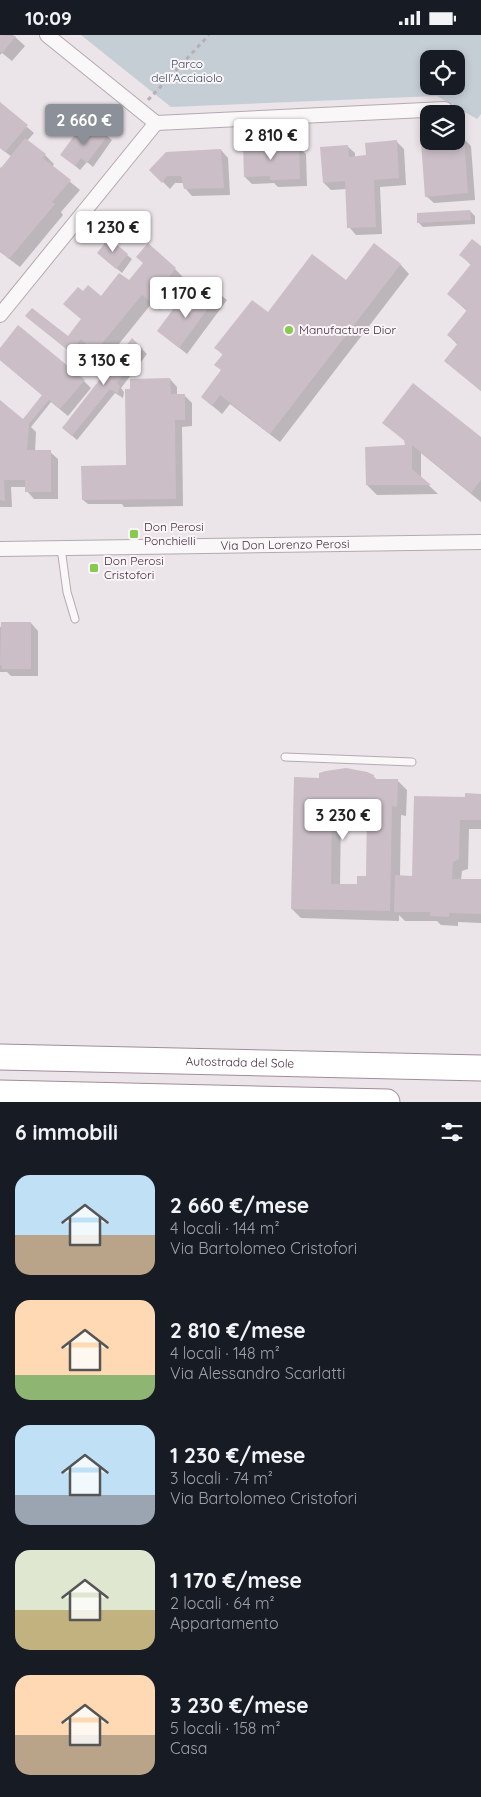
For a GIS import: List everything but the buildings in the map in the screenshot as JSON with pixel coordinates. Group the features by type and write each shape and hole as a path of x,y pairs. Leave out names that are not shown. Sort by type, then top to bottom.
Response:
{"highway":[{"name":"Autostrada del Sole","path":"0,1057 481,1068"},
{"path":"0,1093 387,1102"}],"street":[{"path":"47,35 156,123 420,110"},
{"path":"0,315 156,123"},
{"name":"Via Don Lorenzo Perosi","path":"0,549 481,542"}],"lane":[{"path":"61,548 67,592 75,619"},
{"path":"284,757 412,762"}],"path":[{"path":"139,110 209,35"}],"green space":[{"name":"Parco dell'Acciaiolo","path":"81,35 481,35 481,114 477,119 465,112 465,105 453,105 437,96 171,107"}],"place":[{"name":"Manufacture Dior","path":"289,330"},
{"name":"Don Perosi Ponchielli","path":"134,534"},
{"name":"Don Perosi Cristofori","path":"94,568"}]}
